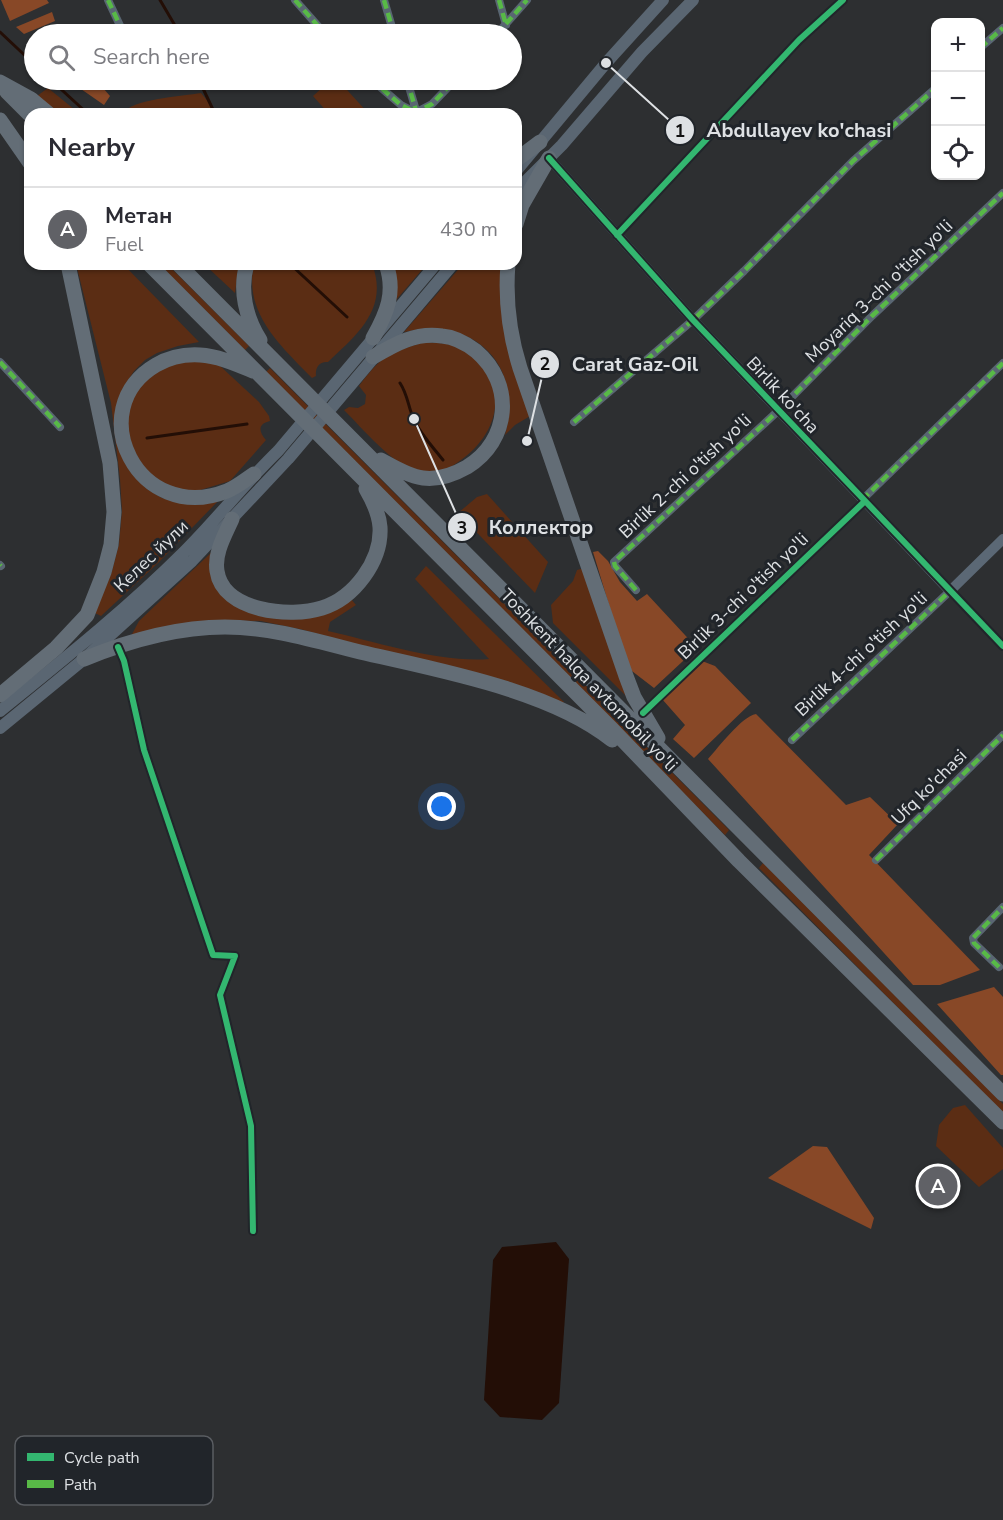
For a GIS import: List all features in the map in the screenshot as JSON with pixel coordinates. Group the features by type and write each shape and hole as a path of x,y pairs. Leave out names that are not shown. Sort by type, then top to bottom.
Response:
{"highway":[{"path":"0,84 31,99 42,108"},
{"path":"0,84 24,109"},
{"path":"0,114 24,138"},
{"path":"0,120 24,154"},
{"path":"522,156 540,142"},
{"path":"522,204 549,158"},
{"path":"0,694 56,648 87,615 104,572 111,545 114,512 110,463 69,270"},
{"name":"Toshkent halqa avtomobil yo'li","path":"155,270 602,719 739,861 1003,1122"},
{"name":"Toshkent halqa avtomobil yo'li","path":"184,270 1003,1094"},
{"path":"246,270 244,283 246,306 253,328 271,358"},
{"path":"373,338 385,317 390,301 387,270"},
{"path":"508,270 508,315 517,360 634,697 670,759"},
{"path":"367,454 411,475 423,478 444,478 469,466 486,452 499,432 504,410 500,387 493,370 471,348 454,339 434,335 409,339 374,357"},
{"path":"254,474 229,491 215,495 197,498 166,492 147,481 133,465 123,437 122,414 129,392 138,381 147,371 170,358 190,355 210,356 258,374"},
{"path":"232,519 219,548 217,565 220,581 229,594 243,603 274,611 304,612 329,606 359,583 369,569 379,543 380,526 377,510 355,471"},
{"path":"81,661 118,647 190,629 225,627 273,631 447,673 532,699 595,728 648,769"},
{"path":"739,861 756,844"}],"main road":[{"path":"522,164 663,0"},
{"path":"522,185 549,158 642,52 693,0"},
{"path":"373,338 431,270"},
{"path":"374,357 448,270"},
{"name":"Келес йули","path":"0,711 66,657 184,552 278,450 373,338"},
{"name":"Келес йули","path":"0,728 81,661 184,568 288,459 374,357"}],"street":[{"path":"108,0 119,24"},
{"path":"295,0 316,24"},
{"path":"384,0 391,24"},
{"path":"499,0 506,24"},
{"path":"507,24 527,0"},
{"path":"617,235 799,40 843,0"},
{"path":"985,44 1003,28"},
{"path":"384,90 406,108"},
{"path":"410,90 414,108"},
{"path":"426,108 445,90"},
{"path":"574,422 693,320 853,161 931,92"},
{"name":"Birlik ko'cha","path":"549,158 693,320 1003,646"},
{"name":"Moyariq 3-chi o'tish yo'li","path":"778,411 872,316 1003,194"},
{"path":"0,362 60,427"},
{"name":"Birlik 3-chi o'tish yo'li","path":"643,713 1003,363"},
{"name":"Birlik 2-chi o'tish yo'li","path":"636,590 614,562 778,411"},
{"path":"950,591 1003,539"},
{"name":"Birlik 4-chi o'tish yo'li","path":"792,740 950,591"},
{"path":"118,647 124,661 144,750 213,955 235,956 220,995 251,1126 252,1231"},
{"name":"Ufq ko'chasi","path":"876,860 1003,735"},
{"path":"999,967 974,943 973,938 1003,907"}],"shaded area":[{"path":"1,0 47,0 49,3 10,21"},
{"path":"52,12 55,21 48,24 24,24 24,34 16,27"},
{"path":"45,90 50,90 73,108 52,108 37,96"},
{"path":"82,90 105,90 110,96 104,105"},
{"path":"320,90 347,90 364,108 324,108 313,96"},
{"path":"201,93 213,108 129,108 170,97"},
{"path":"78,270 129,270 199,342 157,353 145,360 134,371 123,388 116,408 128,466 147,489 162,498 186,504 220,499 158,563 101,616 95,613 112,571 119,544 122,511 111,403"},
{"path":"165,270 173,270 249,346 245,350"},
{"path":"210,270 238,270 235,293"},
{"path":"253,270 374,270 377,294 368,319 360,330 328,362 318,366 316,376 312,378 288,354 267,327 254,298"},
{"path":"394,270 422,270 396,300"},
{"path":"458,270 504,270 532,415 515,425 505,435 509,416 506,381 490,353 477,342 441,329 404,332"},
{"path":"424,342 460,347 467,352 488,374 495,401 494,414 489,427 473,450 451,467 430,473 418,472 399,463 344,410 349,407 358,408 365,404 366,395 359,386 380,362 394,353"},
{"path":"183,360 218,364 259,402 270,421 263,424 260,429 266,440 230,481 187,494 146,474 128,438 127,417 133,397 146,379 163,367"},
{"path":"270,368 729,830 725,835 266,372"},
{"path":"487,494 548,562 535,593 458,513 477,497"},
{"path":"215,549 211,560 251,612 351,599 356,605 330,622 328,631 430,655 489,659 415,579 426,566 564,702 304,630 261,621 218,620 130,638 139,621"},
{"path":"598,551 637,601 647,594 697,648 654,688 628,668 593,552"},
{"path":"584,568 632,702 553,623 551,605 573,581 577,570"},
{"path":"702,661 715,666 751,703 694,758 673,739 685,725 662,699"},
{"path":"756,714 846,805 870,797 898,824 869,855 980,970 940,985 913,985 708,759 737,726"},
{"path":"763,863 1003,1104 1003,1113 759,868"},
{"path":"994,987 1003,997 1003,1075 937,1004"},
{"path":"965,1105 1003,1148 1003,1169 979,1187 936,1146 939,1125 953,1108"},
{"path":"813,1146 827,1147 874,1218 871,1229 768,1178"},
{"path":"556,1242 569,1259 559,1403 542,1420 500,1417 484,1400 493,1260 502,1247"}],"waterway":[{"path":"160,0 174,24"},
{"path":"0,32 24,55"},
{"path":"62,90 81,108"},
{"path":"204,90 212,108"},
{"path":"296,270 347,317"},
{"path":"400,383 417,425 443,460"},
{"path":"147,438 247,424"}],"marked path":[{"path":"108,0 119,24"},
{"path":"295,0 316,24"},
{"path":"384,0 391,24"},
{"path":"499,0 506,24"},
{"path":"506,24 527,0"},
{"path":"985,44 1003,28"},
{"path":"384,90 407,108"},
{"path":"410,90 415,108"},
{"path":"424,108 432,104 445,90"},
{"path":"574,422 693,320 853,161 931,92"},
{"path":"636,590 614,562 778,411 872,316 1003,193"},
{"path":"0,362 60,427"},
{"path":"862,500 1003,363"},
{"path":"792,740 950,591 953,594"},
{"path":"876,860 1003,735"},
{"path":"999,967 974,943 973,938 1003,907"}],"cycle path":[{"path":"617,235 799,40 843,0"},
{"path":"549,158 693,320 1003,646"},
{"path":"643,713 864,502"},
{"path":"118,647 124,661 144,750 213,955 235,956 220,995 251,1126 253,1231"}],"place":[{"name":"Abdullayev ko'chasi","path":"606,63"},
{"name":"Коллектор","path":"414,419"},
{"name":"Carat Gaz-Oil","path":"527,441"},
{"name":"Метан","path":"938,1186"}]}
